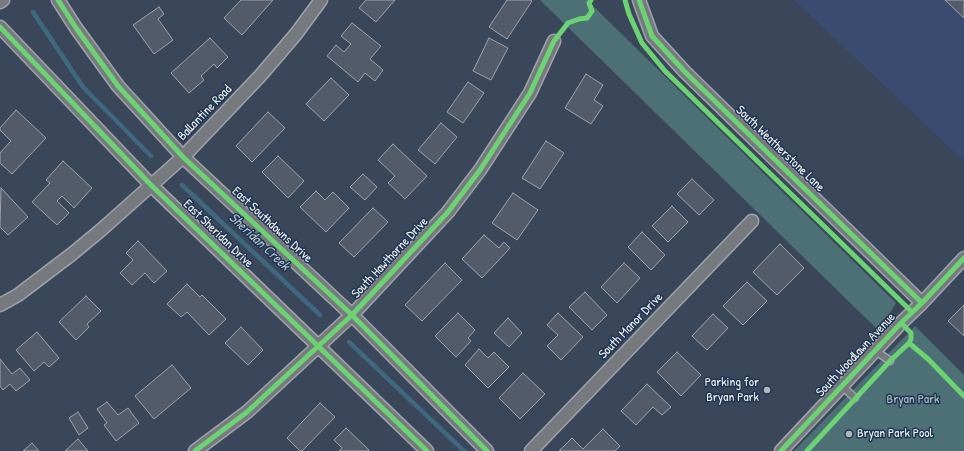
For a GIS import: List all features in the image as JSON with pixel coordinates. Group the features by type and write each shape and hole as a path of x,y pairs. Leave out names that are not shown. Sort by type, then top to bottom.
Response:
{"street":[{"name":"East Southdowns Drive","path":"58,0 113,80 183,157 352,314 487,451"},
{"name":"Ballantine Road","path":"0,305 18,295 72,254 183,157 260,76 301,28 321,0"},
{"name":"South Weatherstone Lane","path":"639,0 652,36 685,72 922,303"},
{"name":"East Sheridan Drive","path":"0,27 151,185 427,451"},
{"name":"South Hawthorne Drive","path":"195,451 247,412 352,314 448,212 480,170 530,93 554,41"},
{"name":"South Manor Drive","path":"531,451 752,221"},
{"name":"South Woodlawn Avenue","path":"781,451 964,258"}],"lane":[{"path":"876,351 890,360"},
{"path":"842,386 856,398"}],"shaded area":[{"path":"794,0 964,0 964,161"}],"green space":[{"path":"540,0 587,0 896,303 879,331"},
{"name":"Bryan Park","path":"915,326 964,375 964,451 794,451"}],"building":[{"path":"241,0 273,0 242,35 224,18"},
{"path":"366,0 395,0 376,22 359,8"},
{"path":"507,0 532,1 507,39 489,27"},
{"path":"945,0 964,0 964,18"},
{"path":"159,7 164,14 158,19 173,40 154,54 133,25"},
{"path":"352,23 381,46 370,59 383,70 375,81 365,73 358,82 327,56 336,45 344,52 351,44 341,36"},
{"path":"210,38 228,57 217,68 214,64 201,76 204,80 189,93 171,73"},
{"path":"489,38 508,48 491,80 473,71"},
{"path":"586,74 603,85 594,100 603,106 591,124 565,108"},
{"path":"331,78 349,95 324,121 306,104"},
{"path":"468,82 484,93 463,123 447,112"},
{"path":"16,110 46,138 12,174 0,163 0,153 11,141 0,130 0,128"},
{"path":"268,112 285,128 252,162 236,146"},
{"path":"441,123 457,137 435,164 418,150"},
{"path":"546,141 564,153 540,189 522,178"},
{"path":"393,144 427,176 405,199 388,183 395,176 378,160"},
{"path":"278,156 304,181 288,198 262,172"},
{"path":"63,161 92,188 74,208 62,196 57,201 69,213 57,225 32,202 50,183 46,180"},
{"path":"363,174 377,187 365,200 350,187"},
{"path":"692,179 714,200 699,215 677,194"},
{"path":"1,188 28,217 8,235 0,227"},
{"path":"316,191 325,200 333,192 349,208 326,232 300,207"},
{"path":"513,193 538,210 517,240 492,223"},
{"path":"672,206 688,222 668,242 652,226"},
{"path":"373,208 388,222 354,257 339,243"},
{"path":"642,232 665,255 651,270 628,247"},
{"path":"484,235 499,248 504,242 510,248 482,278 462,259"},
{"path":"138,241 167,271 154,283 145,273 132,285 120,273 133,260 126,253"},
{"path":"780,244 804,268 777,295 753,272"},
{"path":"445,263 462,280 422,321 405,305"},
{"path":"624,263 640,278 617,303 601,287"},
{"path":"747,282 767,301 743,325 723,306"},
{"path":"187,284 200,297 202,295 226,319 209,335 187,312 181,317 167,304"},
{"path":"585,292 607,315 592,330 569,307"},
{"path":"86,296 101,311 87,324 89,327 76,340 59,322"},
{"path":"964,305 964,336 948,321"},
{"path":"458,313 475,330 468,338 471,341 456,357 435,336"},
{"path":"558,313 583,337 561,360 547,346 558,335 547,325"},
{"path":"713,314 728,328 707,350 692,336"},
{"path":"508,318 522,333 509,347 494,333"},
{"path":"241,327 263,350 248,365 225,343"},
{"path":"37,332 59,358 49,367 44,362 34,371 16,350"},
{"path":"479,349 488,358 494,352 509,367 488,388 465,365"},
{"path":"677,352 701,375 681,396 657,372"},
{"path":"0,359 12,374 20,368 30,380 16,391 10,384 3,390 0,386"},
{"path":"172,365 191,388 154,419 135,396"},
{"path":"523,373 545,394 520,419 499,398"},
{"path":"647,384 671,407 662,415 653,407 636,425 621,411"},
{"path":"107,402 118,415 128,408 139,423 116,441 104,425 107,423 97,409"},
{"path":"320,403 335,417 302,451 300,451 287,438"},
{"path":"78,412 88,428 79,435 69,418"},
{"path":"346,428 369,450 339,451 342,448 334,440"},
{"path":"603,429 620,446 615,451 559,451 572,438 583,449"},
{"path":"78,439 88,451 65,451"},
{"path":"32,443 39,451 23,451"}],"waterway":[{"name":"Sheridan Creek","path":"33,12 83,87 151,156"},
{"name":"Sheridan Creek","path":"182,185 320,315"},
{"name":"Sheridan Creek","path":"349,342 464,451"}],"cycle path":[{"path":"58,0 76,28 118,86 183,157 352,315 487,451"},
{"path":"195,451 247,412 352,315 448,212 480,170 530,93 554,41 568,23 587,18 592,11 589,3 591,0"},
{"path":"625,0 629,14 642,43 665,71 912,312"},
{"path":"639,0 652,36 685,72 922,303"},
{"path":"0,27 151,185 427,451"},
{"path":"781,451 964,258"},
{"path":"807,451 890,361 909,343 911,333 901,323"},
{"path":"909,343 928,359 964,396"}],"place":[{"name":"Parking for Bryan Park","path":"767,390"},
{"name":"Bryan Park Pool","path":"849,434"}]}
